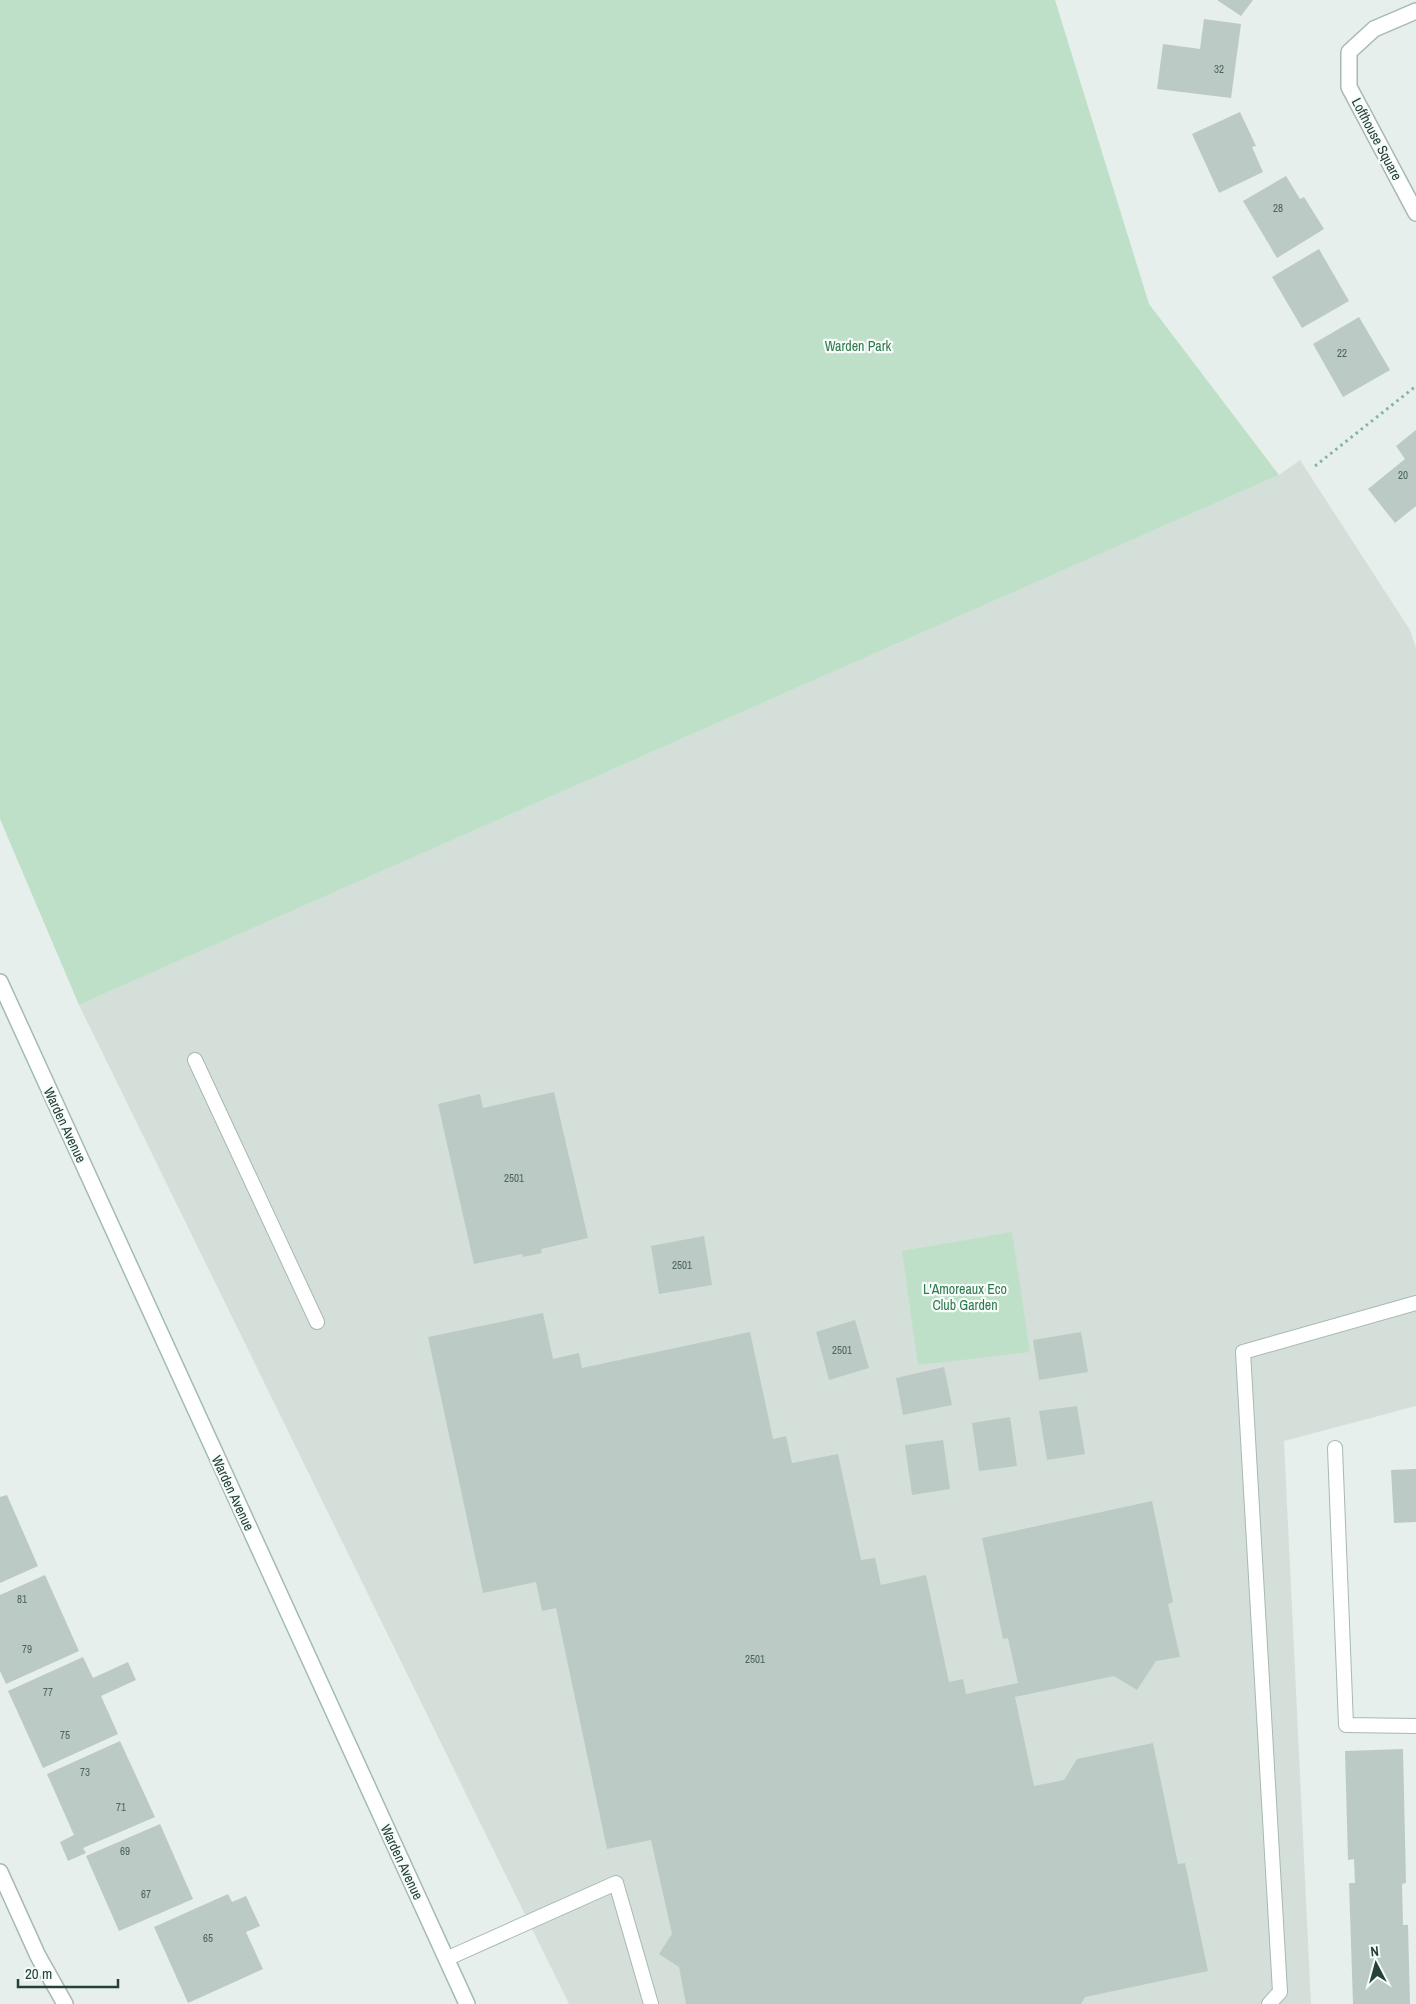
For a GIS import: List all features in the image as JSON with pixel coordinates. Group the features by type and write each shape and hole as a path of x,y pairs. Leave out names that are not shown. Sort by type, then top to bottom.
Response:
{"main road":[{"name":"Lofthouse Square","path":"1416,11 1374,29 1349,52 1349,87 1416,213"},
{"name":"Warden Avenue","path":"0,982 467,2004"},
{"path":"0,1872 38,1956 65,2004"}],"lane":[{"path":"195,1060 317,1322"},
{"path":"1269,2004 1280,1992 1243,1352 1416,1303"},
{"path":"1335,1448 1346,1725 1416,1726"},
{"path":"446,1959 616,1883 651,2004"}],"path":[{"path":"1315,466 1416,386"}],"shaded area":[{"path":"1300,460 1410,630 1416,648 1416,1406 1284,1441 1311,2004 569,2004 79,1005 1279,475"}],"green space":[{"name":"Warden Park","path":"0,0 1055,0 1149,304 1279,475 79,1005 0,819"},
{"name":"L'Amoreaux Eco Club Garden","path":"1012,1232 1030,1352 918,1365 902,1251"}],"building":[{"path":"1217,0 1253,0 1241,16"},
{"path":"1204,19 1241,24 1231,98 1157,89 1163,44 1200,49"},
{"path":"1240,112 1256,146 1252,147 1263,172 1219,193 1192,134"},
{"path":"1286,176 1300,199 1304,197 1324,229 1277,258 1243,201"},
{"path":"1319,249 1349,301 1302,328 1272,277"},
{"path":"1359,317 1390,370 1343,397 1313,344"},
{"path":"1416,430 1416,506 1395,523 1368,489 1405,459 1396,446"},
{"path":"554,1092 588,1238 541,1249 542,1253 523,1257 522,1254 474,1264 438,1104 480,1094 483,1108"},
{"path":"704,1236 712,1285 659,1294 651,1246"},
{"path":"543,1313 553,1359 579,1353 582,1368 750,1332 773,1439 786,1436 792,1463 838,1454 861,1560 875,1558 881,1585 926,1575 949,1682 963,1679 966,1694 1018,1683 1008,1638 1003,1639 982,1538 1152,1501 1173,1602 1168,1604 1180,1657 1156,1661 1137,1690 1114,1676 1015,1697 1034,1786 1064,1780 1077,1759 1153,1743 1178,1864 1185,1863 1208,1971 1085,1997 1081,2004 686,2004 679,1967 659,1954 672,1934 651,1840 607,1849 556,1608 542,1611 536,1582 483,1593 428,1337"},
{"path":"855,1320 869,1368 829,1380 816,1332"},
{"path":"1081,1332 1088,1372 1039,1380 1033,1340"},
{"path":"944,1367 952,1405 903,1415 896,1378"},
{"path":"1077,1406 1085,1454 1047,1460 1039,1411"},
{"path":"1010,1417 1017,1466 979,1471 972,1423"},
{"path":"943,1440 950,1489 912,1495 905,1445"},
{"path":"1416,1469 1416,1522 1394,1523 1391,1470"},
{"path":"7,1495 38,1566 0,1583 0,1497"},
{"path":"45,1575 79,1651 6,1684 0,1671 0,1595"},
{"path":"83,1657 93,1678 128,1662 136,1680 101,1696 118,1734 43,1768 8,1691"},
{"path":"120,1741 155,1817 83,1848 86,1853 68,1861 60,1842 74,1835 47,1774"},
{"path":"1403,1749 1406,1883 1402,1884 1403,1925 1408,1925 1410,2004 1353,2004 1349,1883 1355,1883 1354,1859 1348,1860 1345,1751"},
{"path":"160,1824 193,1899 119,1931 86,1856"},
{"path":"228,1894 232,1902 246,1896 260,1926 246,1932 263,1969 188,2003 154,1927"}]}
